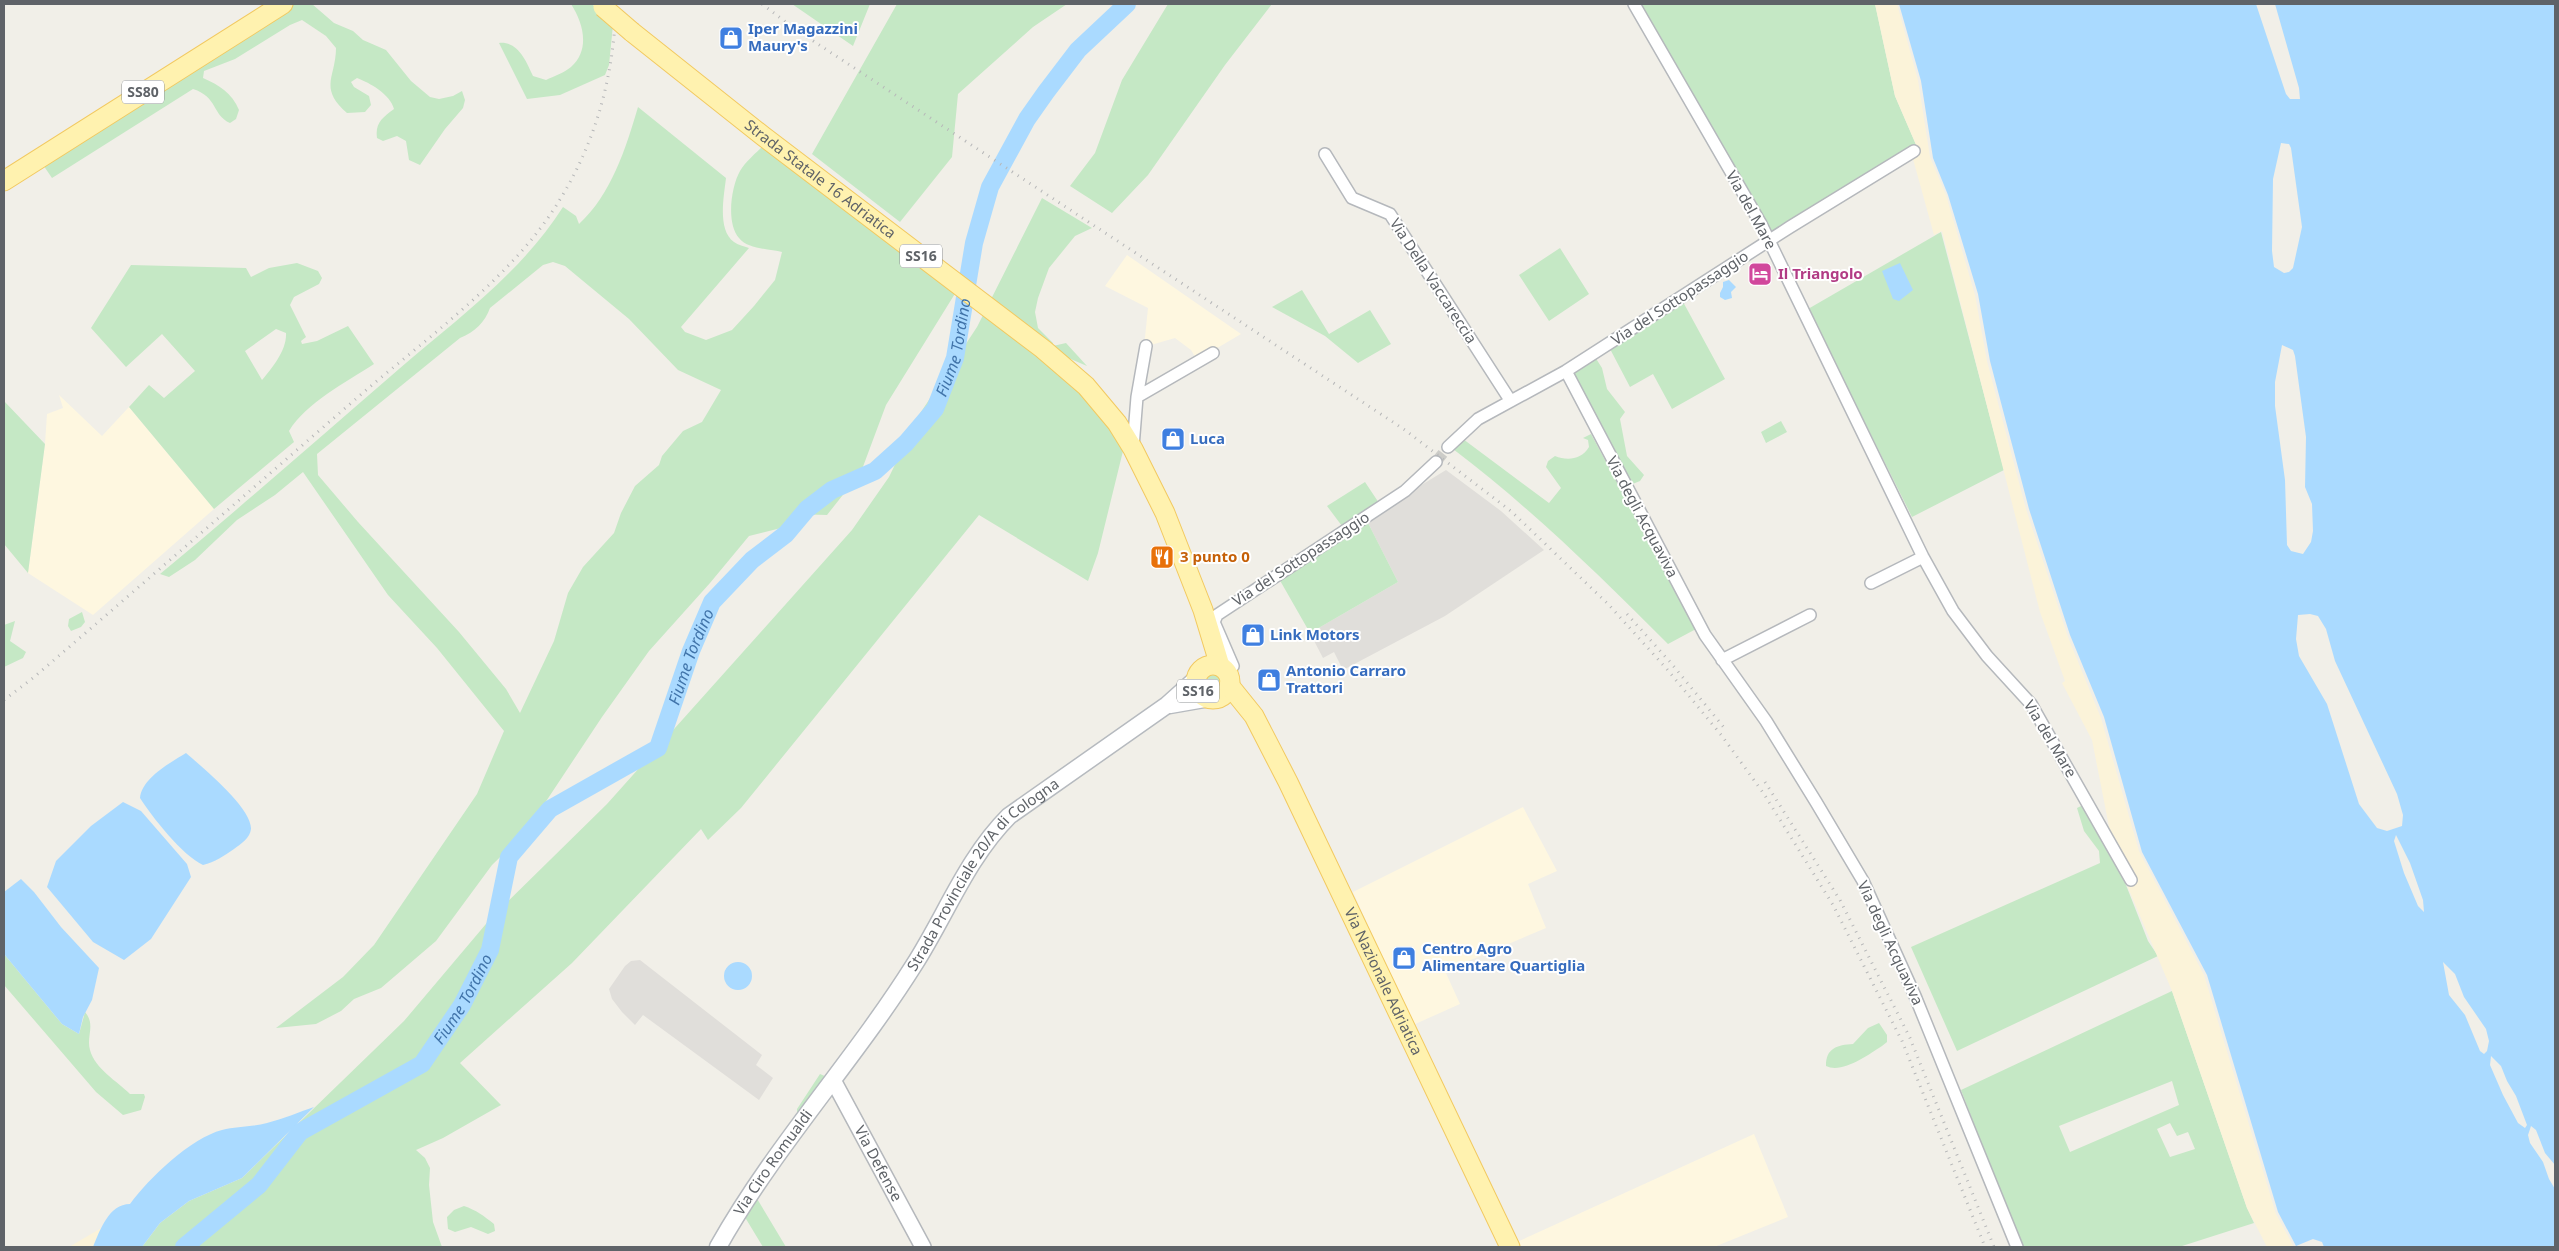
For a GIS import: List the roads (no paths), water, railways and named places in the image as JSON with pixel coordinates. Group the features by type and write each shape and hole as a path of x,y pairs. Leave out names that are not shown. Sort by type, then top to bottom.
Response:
{"main road":[{"name":"SS80","path":"4,181 283,4"},
{"name":"Strada Statale 16 Adriatica","path":"602,5 632,32 799,164 1043,350"},
{"name":"Via Nazionale Adriatica","path":"1043,350 1086,386 1129,443 1165,512 1225,674 1254,716 1288,782 1510,1247"},
{"name":"Via Nazionale Adriatica","path":"1196,677 1204,653 1207,622"},
{"name":"SS16","path":"1213,698 1225,694 1225,674 1207,665 1196,677 1201,694 1254,716"},
{"name":"Strada Provinciale 20/A di Cologna","path":"833,1080 914,965 972,863 992,834 1009,816 1168,706 1196,677"},
{"name":"Strada Provinciale 20/A di Cologna","path":"1168,706 1213,698"},
{"name":"Via Ciro Romualdi","path":"718,1247 739,1208 833,1080"}],"street":[{"name":"Via del Mare","path":"1634,4 1769,240 1923,557 1953,611 1987,656 2031,704 2131,880"},
{"name":"Via del Sottopassaggio","path":"1448,447 1478,419 1566,371 1769,240 1914,151"},
{"name":"Via Della Vaccareccia","path":"1325,154 1352,198 1390,214 1510,400"},
{"path":"1129,443 1146,346"},
{"path":"1137,397 1213,353"},
{"name":"Via degli Acquaviva","path":"1566,371 1704,635 1766,721 1862,881 1915,996 2017,1247"},
{"name":"Via del Sottopassaggio","path":"1225,674 1233,666 1214,622 1217,614 1405,491 1436,462"},
{"path":"1871,583 1923,557"},
{"path":"1722,660 1810,615"},
{"name":"Via Defense","path":"833,1080 923,1247"}],"water":[{"path":"1899,4 2555,4 2555,1247 2324,1247 2322,1242 2313,1239 2296,1246 2278,1212 2207,975 2142,852 2104,717 2070,635 2029,509 1990,361 1978,294 1948,195 1933,158 1921,81"},
{"path":"1900,263 1913,290 1899,301 1893,299 1882,271"},
{"path":"1729,280 1736,287 1731,292 1732,298 1725,300 1720,297 1720,293 1723,282"},
{"path":"186,753 235,799 244,810 251,829 247,838 239,845 212,862 203,865 177,845 152,816 140,798 142,791 151,778 165,766"},
{"path":"123,802 141,811 187,864 191,877 151,939 124,960 93,942 47,887 56,861 91,826"},
{"path":"21,879 34,892 61,927 99,968 92,1000 83,1017 79,1034 62,1024 4,954 4,892"},
{"path":"738,962 748,966 752,976 748,986 738,990 728,986 724,976 728,966"},
{"path":"314,1107 242,1178 189,1201 160,1223 142,1247 93,1247 102,1226 111,1213 116,1208 130,1204 159,1171 197,1141 222,1130 267,1123"}],"waterway":[{"name":"Fiume Tordino","path":"184,1247 259,1185 300,1132 422,1064 462,1005 490,950 509,857 550,809 658,748 691,651 712,602 752,560 786,534 807,509 832,490 875,471 906,443 935,409 955,358 974,243 990,187 1027,119 1046,92 1078,50 1127,4"}],"tunnel":[{"path":"1436,462 1448,447"}],"railway":[{"path":"4,700 33,678 365,391 470,303 519,254 541,228 559,201 584,154 601,106 607,81 612,56 616,4"},
{"path":"762,4 795,29 1405,430 1512,512 1608,604 1666,668 1722,736 1764,794 1833,905 1902,1041 1985,1247"},
{"path":"1627,614 1671,663 1726,730"},
{"path":"1765,782 1840,900 1910,1038 1994,1247"}],"place":[{"name":"Iper Magazzini Maury's","path":"731,38"},
{"name":"Il Triangolo","path":"1760,274"},
{"name":"Luca","path":"1173,439"},
{"name":"3 punto 0","path":"1162,557"},
{"name":"Link Motors","path":"1253,635"},
{"name":"Antonio Carraro Trattori","path":"1269,680"},
{"name":"Centro Agro Alimentare Quartiglia","path":"1404,958"}]}
